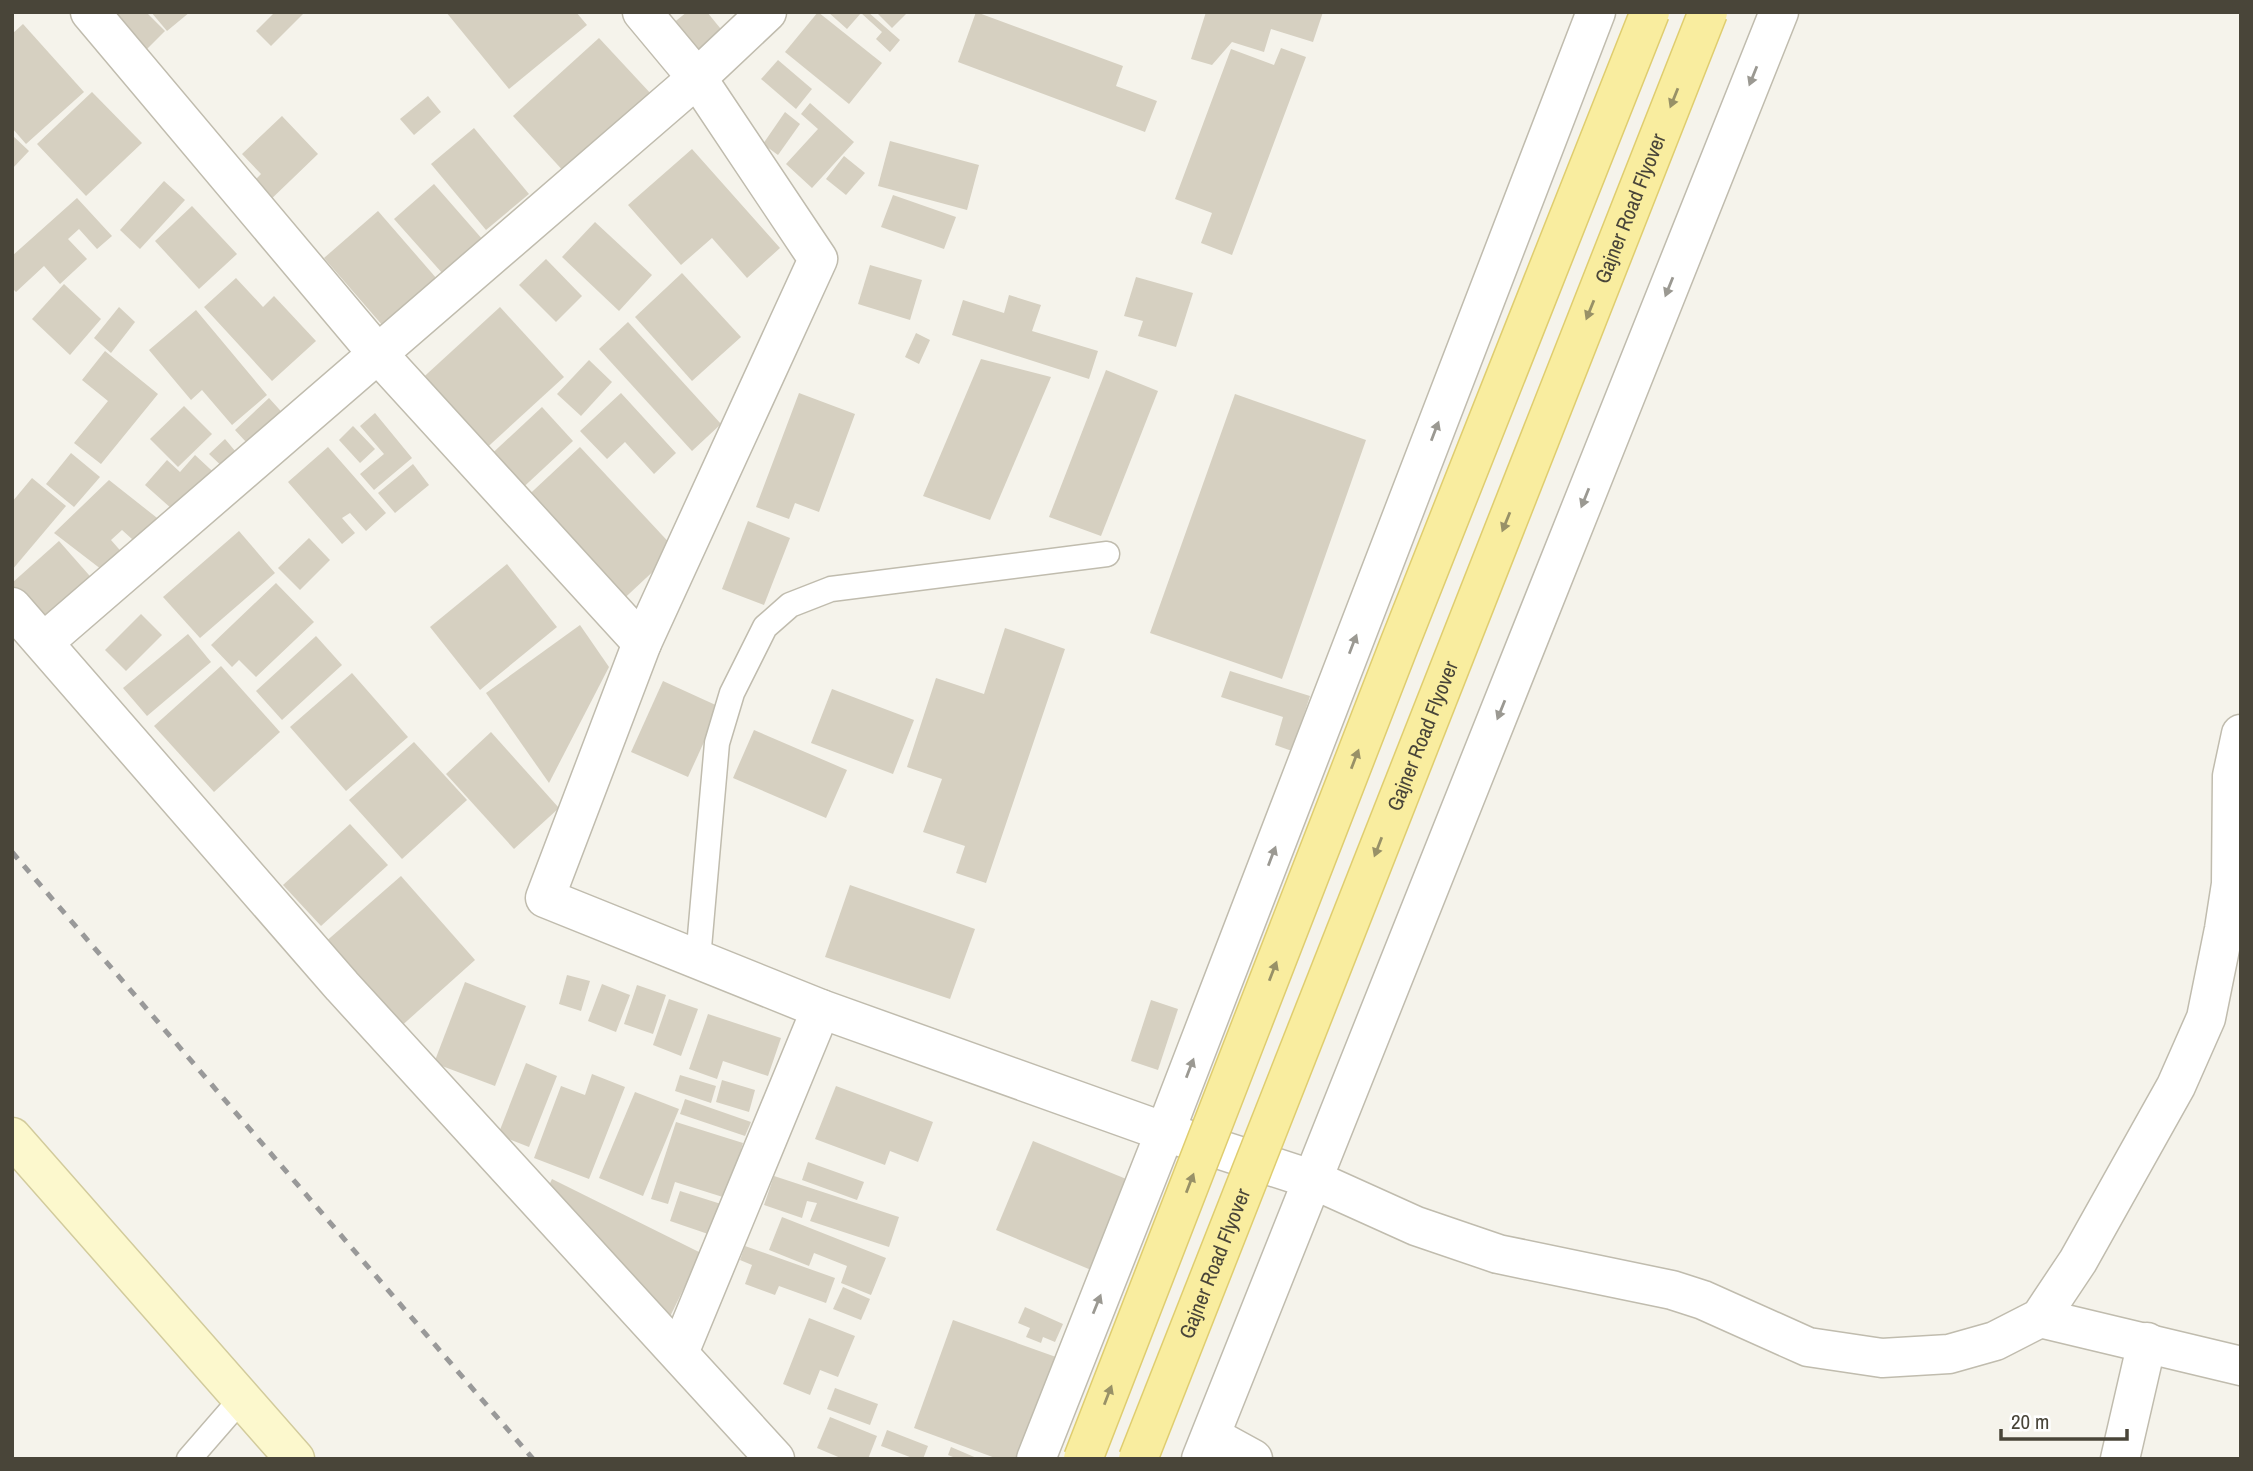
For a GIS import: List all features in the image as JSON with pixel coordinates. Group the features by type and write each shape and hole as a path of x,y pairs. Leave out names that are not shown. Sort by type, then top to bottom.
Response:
{"main road":[{"path":"1083,1459 1399,645 1650,12"},
{"name":"Gajner Road Flyover","path":"1138,1459 1708,12"}],"street":[{"path":"90,12 377,352 642,643"},
{"path":"642,12 697,78 818,259 642,643 545,898 821,1009 1165,1132 1314,1180 1416,1226 1498,1254 1672,1290 1703,1300 1808,1347 1882,1358 1949,1354 1995,1340 2040,1318 2078,1261 2176,1086 2224,1017 2231,884 2232,776 2241,734"},
{"path":"44,642 697,78 767,12"},
{"path":"1036,1459 1165,1132 1596,12"},
{"path":"1253,1459 1206,1447 1779,12"},
{"path":"12,607 342,986 775,1459"},
{"path":"679,1353 821,1009"},
{"path":"12,1137 295,1459"},
{"path":"2040,1318 2241,1366"},
{"path":"2120,1459 2147,1342"}],"lane":[{"path":"698,959 717,744 732,692 765,627 790,605 831,589 1107,554"},
{"path":"189,1459 242,1398"}],"building":[{"path":"119,12 146,12 165,31 139,57 107,25"},
{"path":"151,12 190,12 167,31"},
{"path":"275,12 305,12 271,46 256,31"},
{"path":"446,12 576,12 587,25 509,89"},
{"path":"687,12 707,12 729,39 701,61 672,24"},
{"path":"818,12 882,63 849,104 785,52"},
{"path":"828,12 868,12 900,40 890,52 876,39 882,32 861,13 847,29"},
{"path":"876,12 908,12 892,28"},
{"path":"976,12 1123,66 1116,86 1157,101 1145,132 958,62"},
{"path":"1206,12 1323,12 1313,42 1271,29 1264,52 1232,42 1212,65 1191,59"},
{"path":"23,24 84,92 26,144 12,128 12,34"},
{"path":"599,38 652,95 566,174 513,116"},
{"path":"1281,48 1306,57 1232,255 1201,243 1212,213 1175,199 1231,49 1274,65"},
{"path":"778,60 812,89 796,109 761,79"},
{"path":"92,92 142,143 86,196 37,144"},
{"path":"428,96 441,112 414,135 400,119"},
{"path":"810,103 854,142 812,188 786,164 818,129 801,114"},
{"path":"785,112 800,124 778,155 763,144"},
{"path":"282,116 318,154 264,206 247,188 261,174 242,154"},
{"path":"474,128 529,194 486,230 431,164"},
{"path":"12,135 29,151 12,169"},
{"path":"890,141 979,165 967,210 878,186"},
{"path":"692,149 780,248 747,278 712,238 681,265 628,205"},
{"path":"844,156 865,173 846,195 826,179"},
{"path":"164,181 185,200 140,249 120,230"},
{"path":"434,184 483,240 443,274 394,219"},
{"path":"893,195 956,217 944,249 881,227"},
{"path":"77,198 112,236 97,249 79,229 68,239 87,259 60,284 44,266 16,292 12,288 12,256"},
{"path":"192,206 237,254 199,289 155,241"},
{"path":"378,211 437,279 383,326 324,258"},
{"path":"595,222 652,275 619,311 562,257"},
{"path":"546,259 582,296 556,322 519,285"},
{"path":"870,265 922,280 910,320 858,304"},
{"path":"682,273 741,337 692,381 635,317"},
{"path":"1136,277 1193,293 1176,347 1138,336 1143,321 1124,316"},
{"path":"236,278 263,307 274,296 316,341 272,381 204,307"},
{"path":"64,284 101,319 70,355 32,319"},
{"path":"1009,295 1041,305 1032,331 1098,351 1089,379 952,335 963,300 1004,313"},
{"path":"119,307 135,322 111,353 94,338"},
{"path":"500,307 564,377 480,454 416,384"},
{"path":"196,310 267,395 232,425 202,390 191,400 149,350"},
{"path":"628,322 721,424 692,451 599,349"},
{"path":"916,333 930,340 919,364 905,357"},
{"path":"105,351 158,394 101,464 74,443 108,401 82,380"},
{"path":"981,359 1051,377 990,520 923,496"},
{"path":"589,360 612,382 581,416 557,394"},
{"path":"1106,370 1158,391 1101,536 1049,517"},
{"path":"621,393 676,453 654,474 625,442 607,459 580,431"},
{"path":"799,393 855,414 819,512 795,503 789,519 756,507"},
{"path":"1235,394 1366,440 1282,679 1150,633"},
{"path":"269,398 288,419 229,473 209,454 225,439 236,452 246,442 235,430"},
{"path":"184,406 212,434 178,467 150,439"},
{"path":"542,407 573,441 515,495 484,461"},
{"path":"375,413 412,458 374,490 360,474 384,454 360,426"},
{"path":"353,426 375,449 360,463 339,440"},
{"path":"328,447 386,513 366,531 350,513 342,518 355,533 342,544 288,482"},
{"path":"580,447 676,550 615,607 519,504"},
{"path":"71,453 100,477 74,507 46,484"},
{"path":"195,455 223,481 181,517 145,485 167,460 180,472"},
{"path":"413,464 429,485 395,513 378,493"},
{"path":"32,478 66,506 12,570 12,502"},
{"path":"109,480 166,525 142,548 122,530 111,540 125,556 110,576 54,533"},
{"path":"748,521 790,538 764,605 722,589"},
{"path":"239,531 275,573 200,638 163,597"},
{"path":"309,538 330,560 300,590 278,568"},
{"path":"59,541 96,583 47,626 12,587 12,583"},
{"path":"507,564 557,627 480,690 430,627"},
{"path":"276,583 314,622 256,677 239,660 232,667 211,645"},
{"path":"141,614 162,635 126,671 105,650"},
{"path":"580,625 609,667 549,783 486,693"},
{"path":"1005,628 1065,649 986,883 956,873 965,846 923,832 942,779 907,767 936,678 984,694"},
{"path":"188,634 211,662 147,716 123,688"},
{"path":"316,636 342,665 282,720 256,691"},
{"path":"221,666 280,732 214,792 154,726"},
{"path":"1230,671 1310,696 1292,751 1275,745 1283,717 1221,697"},
{"path":"352,673 408,737 346,791 290,727"},
{"path":"663,681 720,707 688,777 631,752"},
{"path":"832,689 914,720 893,774 811,743"},
{"path":"754,730 847,770 826,818 733,778"},
{"path":"491,732 559,808 514,849 446,774"},
{"path":"414,742 467,800 402,859 349,800"},
{"path":"350,824 388,865 321,926 283,885"},
{"path":"401,876 475,960 398,1029 323,944"},
{"path":"850,885 975,929 950,999 825,957"},
{"path":"567,975 590,981 581,1011 559,1004"},
{"path":"465,982 526,1006 495,1086 434,1063"},
{"path":"602,984 630,995 616,1032 588,1021"},
{"path":"637,985 666,995 653,1034 624,1024"},
{"path":"669,999 698,1009 681,1056 653,1045"},
{"path":"1151,1000 1178,1009 1158,1070 1131,1061"},
{"path":"708,1014 781,1038 768,1076 723,1061 717,1079 689,1069"},
{"path":"526,1063 557,1076 529,1147 498,1135"},
{"path":"592,1074 625,1087 589,1179 534,1158 561,1086 585,1095"},
{"path":"680,1075 716,1086 711,1103 675,1091"},
{"path":"722,1080 755,1090 749,1112 716,1102"},
{"path":"836,1086 933,1122 918,1162 890,1151 885,1165 815,1139"},
{"path":"635,1092 679,1109 643,1196 599,1178"},
{"path":"685,1099 751,1122 745,1136 680,1114"},
{"path":"676,1122 743,1143 726,1198 675,1182 668,1204 651,1199"},
{"path":"1033,1141 1141,1185 1103,1275 996,1230"},
{"path":"808,1162 864,1182 857,1200 802,1180"},
{"path":"774,1176 899,1217 889,1247 810,1221 817,1203 807,1201 802,1218 764,1205"},
{"path":"552,1179 701,1253 664,1329 541,1202"},
{"path":"680,1191 721,1204 711,1235 670,1221"},
{"path":"782,1217 886,1258 871,1295 841,1283 847,1266 814,1253 809,1266 769,1250"},
{"path":"745,1246 835,1278 826,1303 779,1286 775,1295 745,1284 752,1265 740,1260"},
{"path":"843,1287 870,1299 861,1320 833,1309"},
{"path":"1025,1307 1063,1324 1055,1342 1043,1337 1041,1343 1026,1337 1030,1328 1018,1323"},
{"path":"809,1318 855,1336 838,1377 820,1370 810,1395 783,1384"},
{"path":"953,1320 1056,1357 1019,1459 998,1459 914,1428"},
{"path":"835,1388 878,1404 870,1425 827,1409"},
{"path":"830,1417 877,1436 868,1459 843,1459 817,1448"},
{"path":"887,1430 928,1446 923,1459 915,1459 881,1446"},
{"path":"951,1447 979,1459 958,1459 948,1455"}],"railway":[{"path":"12,852 533,1459"}]}
